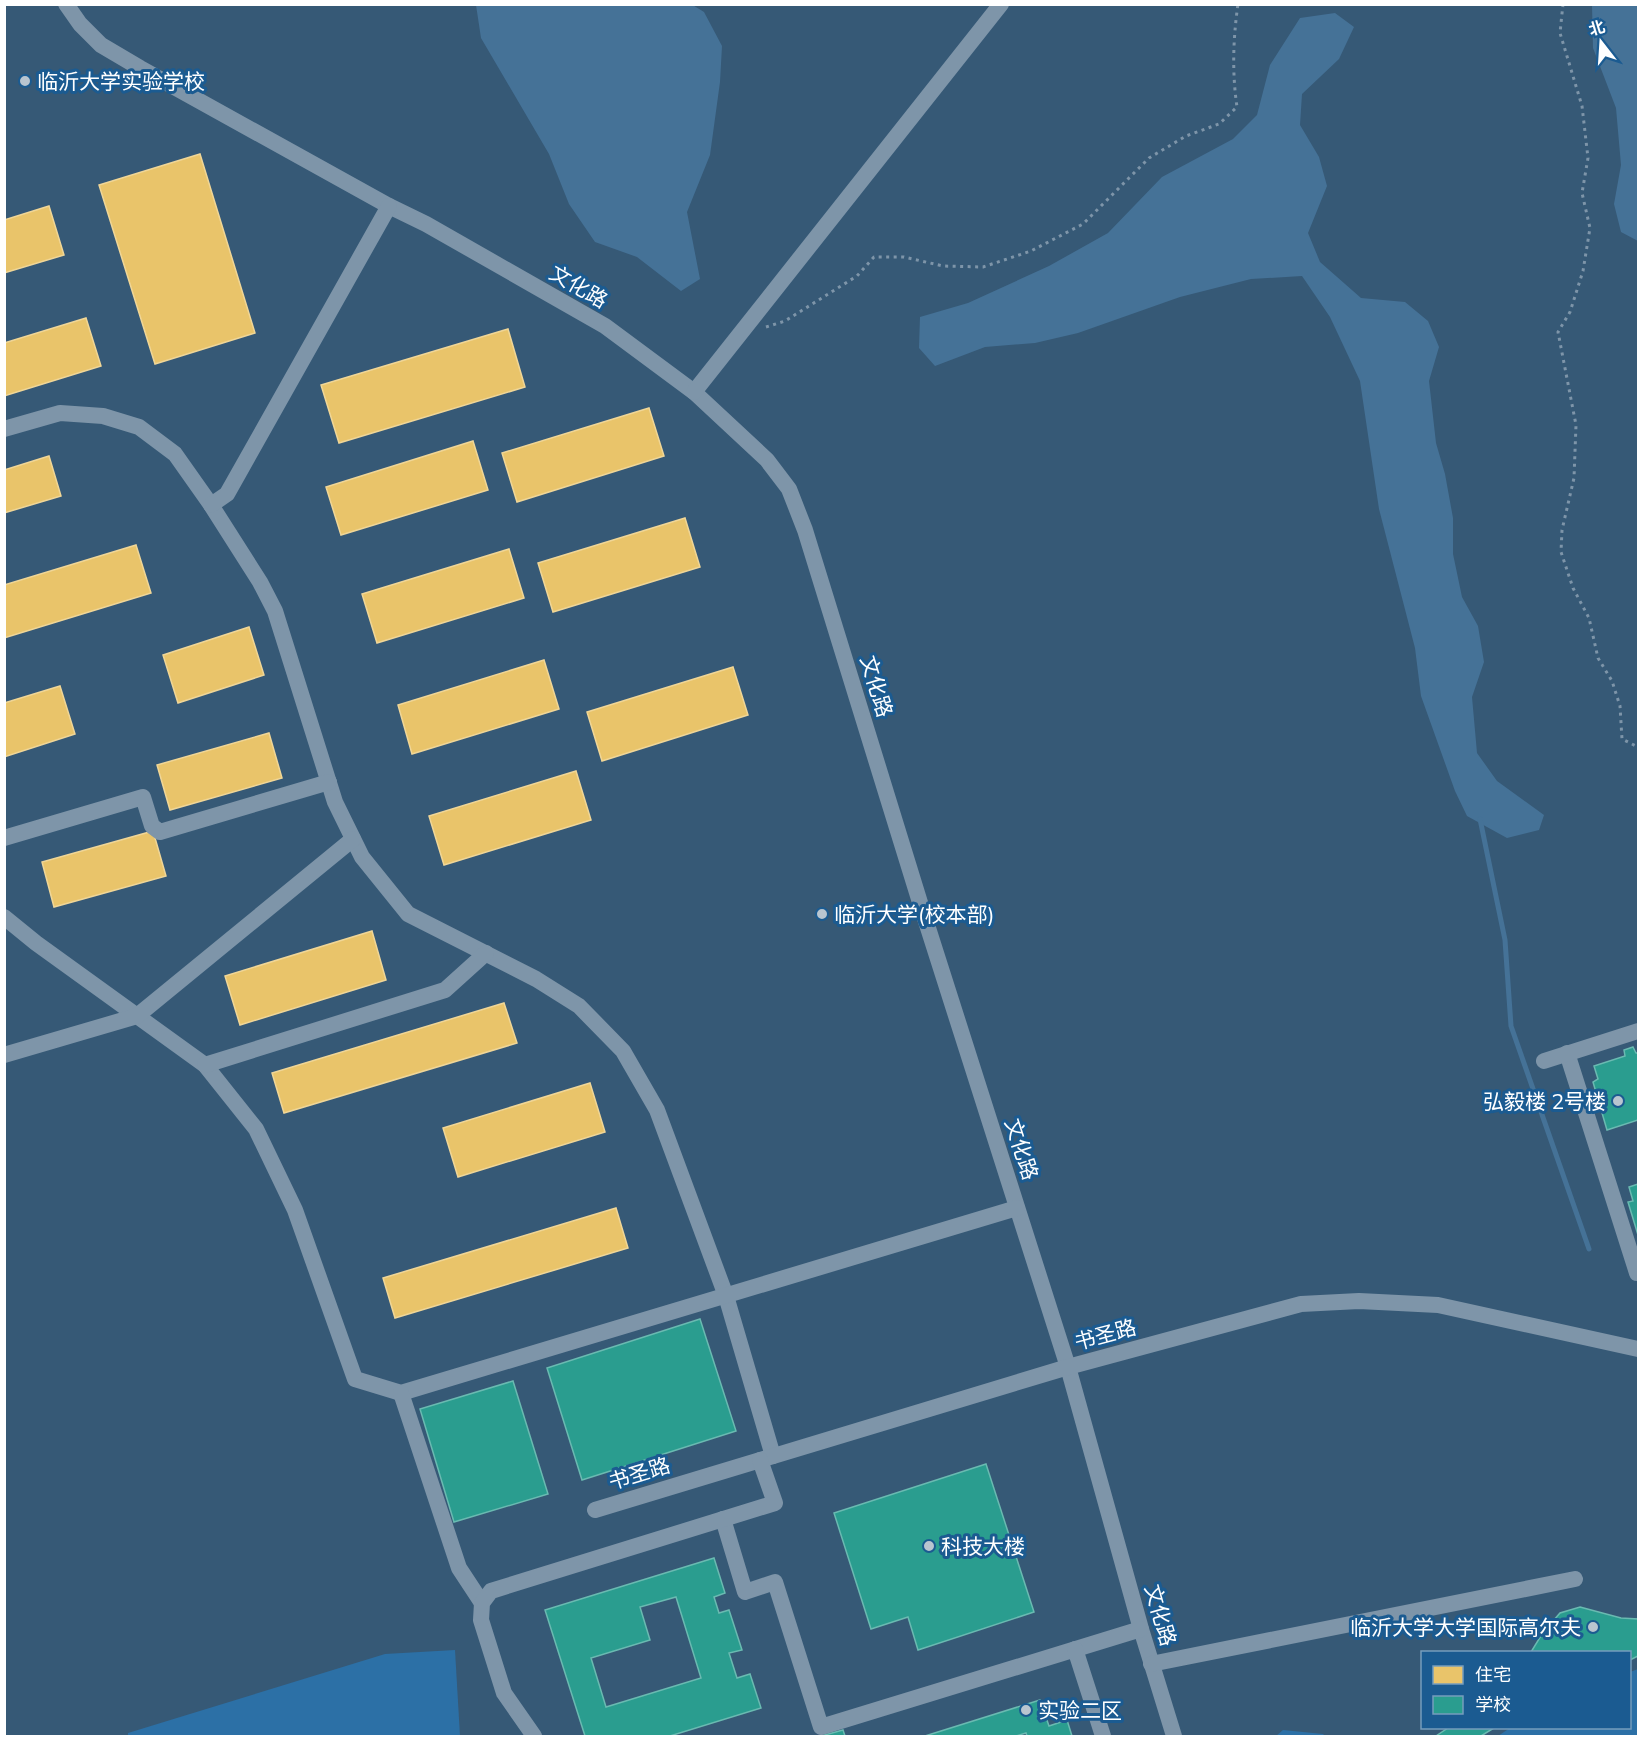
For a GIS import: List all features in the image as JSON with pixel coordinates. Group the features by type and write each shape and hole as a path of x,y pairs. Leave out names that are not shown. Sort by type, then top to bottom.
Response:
{"street":[{"name":"文化路","path":"66,4 80,24 101,45 389,206 426,224 605,326 694,392 767,460 789,489 805,530 1068,1367 1151,1664 1174,1737"},
{"path":"694,392 1001,4"},
{"path":"211,505 227,494 389,206"},
{"path":"4,429 60,413 102,416 139,428 174,454 211,505 260,582 275,611 335,802 362,857 408,914 536,979 579,1006 623,1051 657,1110 726,1296 767,1458 775,1503 491,1591 482,1602 481,1620 504,1693 534,1737"},
{"path":"4,838 142,797 152,826 160,832 329,782"},
{"path":"4,1055 137,1016 353,839"},
{"path":"4,917 36,943 205,1065 256,1129 295,1210 355,1379 401,1393 1017,1208"},
{"path":"205,1065 445,990 486,953"},
{"path":"1544,1062 1638,1031"},
{"path":"1567,1053 1638,1273"},
{"name":"书圣路","path":"595,1509 1068,1367 1301,1304 1359,1301 1438,1305 1638,1349"},
{"path":"401,1393 459,1568 482,1602"},
{"path":"723,1519 745,1592 775,1582 821,1727 1141,1629"},
{"path":"1151,1664 1575,1579"},
{"path":"1075,1649 1103,1737"}],"path":[{"path":"739,335 785,321 857,276 874,257 904,257 943,267 983,267 1031,250 1083,224 1149,158 1186,136 1219,124 1237,107 1233,80 1238,4"},
{"path":"1563,4 1560,33 1582,106 1588,158 1582,193 1590,228 1583,271 1570,312 1558,332 1576,425 1574,478 1562,530 1561,552 1574,588 1589,618 1598,658 1612,681 1620,706 1622,738 1638,747"}],"shaded area":[{"path":"691,4 704,12 722,46 720,82 710,155 687,212 700,279 681,291 637,257 595,242 569,204 549,154 481,38 476,5"},
{"path":"1592,5 1638,5 1638,241 1621,232 1614,204 1621,165 1616,108 1593,48"},
{"path":"1335,13 1354,27 1339,59 1302,94 1300,125 1319,157 1327,186 1308,233 1320,262 1361,298 1405,302 1428,321 1439,347 1429,381 1436,443 1445,474 1453,518 1453,554 1462,597 1478,626 1484,662 1472,697 1477,753 1497,781 1544,815 1539,830 1507,838 1467,816 1455,791 1421,696 1415,648 1379,509 1360,381 1330,317 1302,276 1251,279 1180,297 1078,333 1035,343 985,347 935,366 919,348 920,317 968,303 1049,266 1108,233 1162,177 1233,139 1257,115 1270,65 1300,18"},
{"path":"455,1650 460,1736 128,1736 128,1733 385,1654"},
{"path":"1638,1669 1638,1736 1498,1736 1508,1729 1631,1729 1631,1672"},
{"path":"1283,1730 1323,1734 1325,1736 1276,1736"}],"building: 住宅":[{"path":"200,154 255,333 155,364 99,185"},
{"path":"49,206 64,255 4,273 4,220"},
{"path":"86,318 101,366 4,396 4,343"},
{"path":"508,329 525,387 339,443 321,385"},
{"path":"649,408 664,456 517,502 502,453"},
{"path":"473,441 488,490 341,535 326,487"},
{"path":"49,456 61,496 4,513 4,470"},
{"path":"685,518 700,567 553,612 538,563"},
{"path":"136,545 151,593 4,638 4,585"},
{"path":"509,549 524,598 377,643 362,594"},
{"path":"249,627 264,675 178,703 163,655"},
{"path":"544,660 559,709 412,754 398,705"},
{"path":"733,667 748,715 602,761 587,712"},
{"path":"60,686 75,734 4,757 4,703"},
{"path":"269,733 282,778 170,810 157,765"},
{"path":"576,771 591,820 444,865 429,816"},
{"path":"153,831 166,876 54,907 42,862"},
{"path":"372,931 386,980 240,1025 225,976"},
{"path":"504,1003 517,1043 284,1113 272,1073"},
{"path":"590,1083 605,1132 458,1177 443,1128"},
{"path":"616,1208 628,1248 395,1318 383,1278"}],"building: 学校":[{"name":"弘毅楼 2号楼","path":"1633,1047 1638,1053 1638,1120 1607,1130 1593,1082 1598,1079 1594,1066 1625,1056 1624,1050"},
{"path":"1638,1184 1638,1235 1628,1202 1633,1201 1629,1187"},
{"path":"700,1319 736,1431 582,1480 547,1368"},
{"path":"513,1381 548,1494 454,1522 420,1409"},
{"name":"科技大楼","path":"986,1464 1034,1612 918,1650 908,1617 871,1629 834,1513"},
{"path":"714,1558 725,1593 714,1597 719,1613 729,1610 742,1650 729,1653 737,1678 750,1674 761,1708 670,1736 585,1736 545,1610","holes":["676,1597 701,1678 606,1707 591,1658 650,1640 640,1607"]},
{"name":"临沂大学大学国际高尔夫","path":"1580,1607 1621,1618 1638,1619 1638,1656 1631,1660 1631,1651 1532,1651 1542,1634 1560,1613"},
{"name":"实验二区","path":"1040,1700 1049,1726 1067,1720 1072,1736 1027,1736 1026,1733 1016,1736 925,1736"},
{"path":"1446,1729 1492,1729 1481,1736 1436,1736"},
{"path":"843,1730 845,1736 821,1736"}],"waterway":[{"path":"1480,819 1505,940 1511,1026 1589,1249"}],"place":[{"name":"临沂大学实验学校","path":"25,81"},
{"name":"临沂大学(校本部)","path":"822,914"},
{"name":"弘毅楼 2号楼","path":"1618,1101"},
{"name":"科技大楼","path":"929,1546"},
{"name":"临沂大学大学国际高尔夫","path":"1593,1627"},
{"name":"实验二区","path":"1026,1710"}]}
